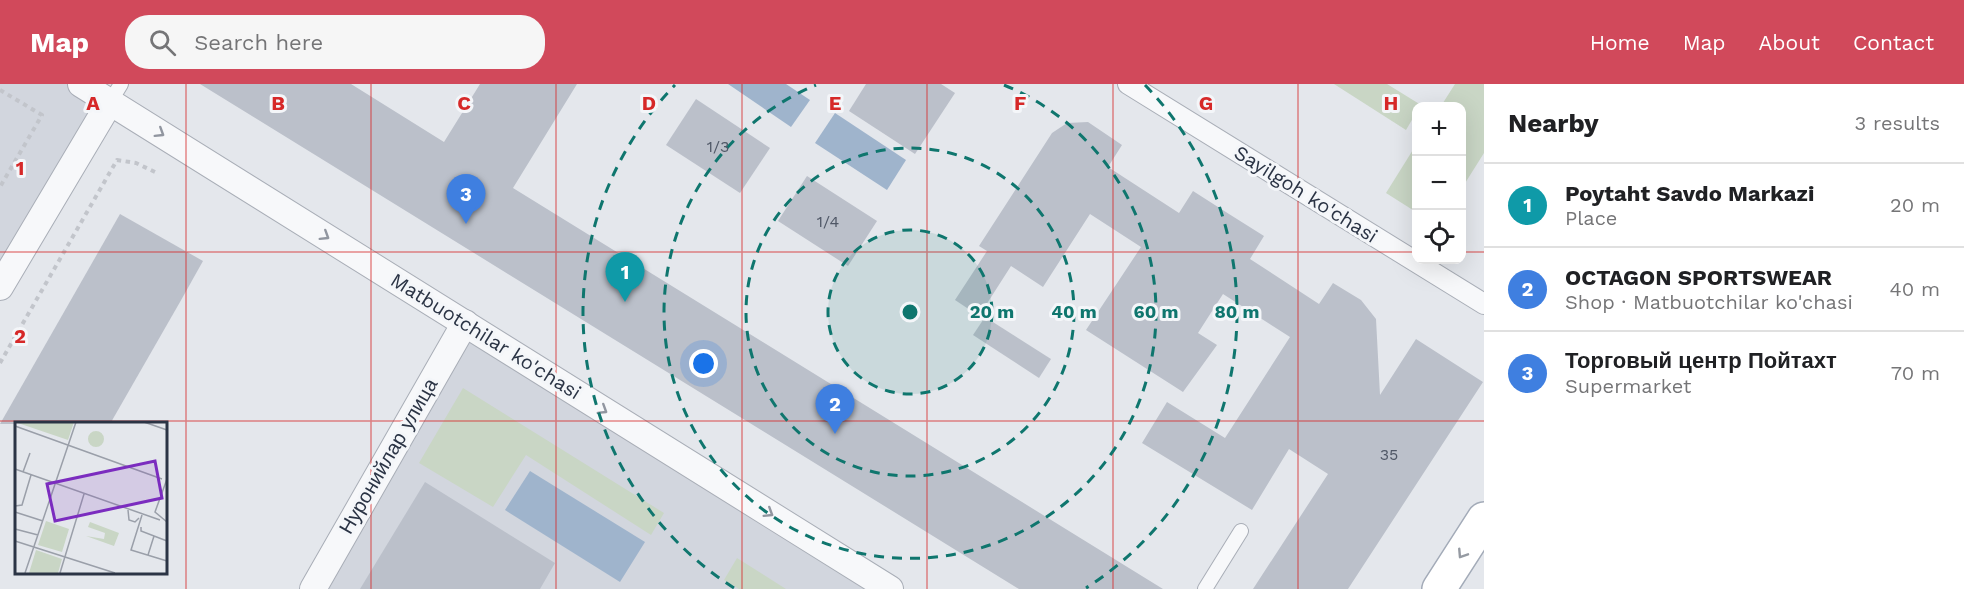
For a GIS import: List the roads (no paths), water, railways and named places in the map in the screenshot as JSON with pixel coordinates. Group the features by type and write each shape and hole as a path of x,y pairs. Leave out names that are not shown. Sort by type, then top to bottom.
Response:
{"main road":[{"path":"1439,589 1484,519"}],"street":[{"name":"Matbuotchilar ko'chasi","path":"81,84 115,93 465,323 890,589"},
{"name":"Sayilgoh ko'chasi","path":"1128,84 1484,304"},
{"path":"0,287 115,93"},
{"name":"Нуронийлар улица","path":"313,589 465,323"}],"lane":[{"path":"1206,589 1241,531"}],"water":[{"path":"728,84 786,84 810,100 791,127"},
{"path":"835,113 906,160 887,190 815,143"},
{"path":"530,471 645,542 620,582 505,510"}],"place":[{"name":"Торговый центр Пойтахт","path":"466,224"},
{"name":"Poytaht Savdo Markazi","path":"625,302"},
{"name":"OCTAGON SPORTSWEAR","path":"835,434"}]}
